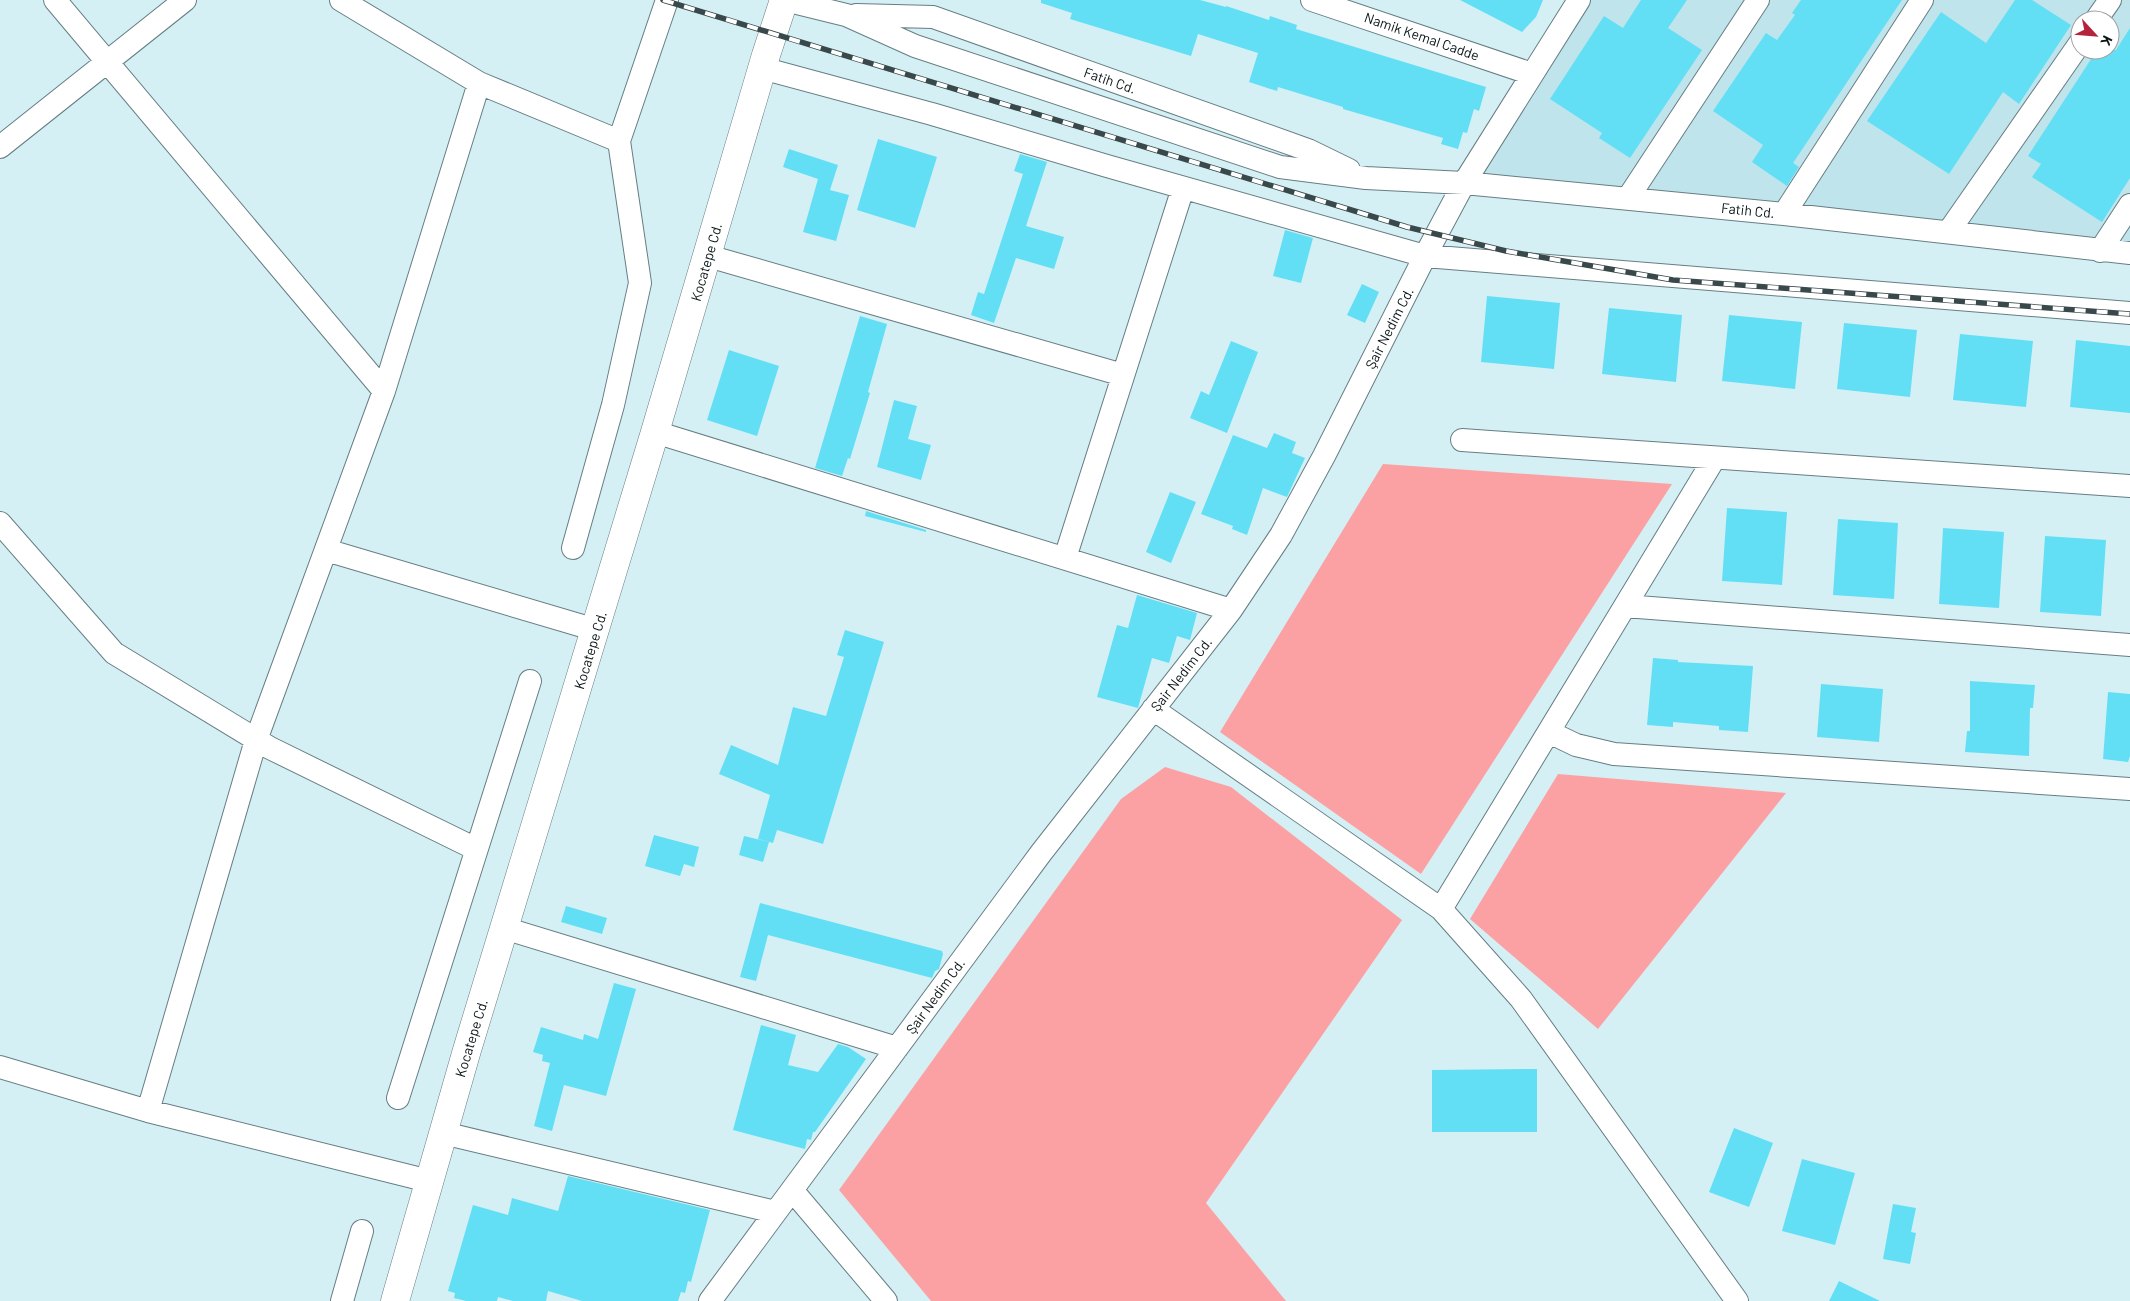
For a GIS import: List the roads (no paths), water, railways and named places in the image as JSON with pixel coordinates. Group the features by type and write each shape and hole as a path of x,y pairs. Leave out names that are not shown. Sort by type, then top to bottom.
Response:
{"main road":[{"name":"Kocatepe Cd.","path":"395,1301 504,928 656,432 762,68 784,0"}],"street":[{"path":"55,0 106,63 384,391"},
{"path":"0,147 185,0"},
{"path":"342,0 479,83 619,141"},
{"path":"573,548 612,405 640,283 619,141 667,0"},
{"name":"Fatih Cd.","path":"784,0 846,15 915,46 1280,167 1366,178 1464,183 1628,198 1949,231 2130,253"},
{"name":"Namik Kemal Cadde","path":"1312,0 1350,5 1532,74"},
{"name":"Şair Nedim Cd.","path":"710,1301 1041,853 1231,610 1281,535 1324,456 1464,183 1579,0"},
{"path":"1628,198 1758,0"},
{"path":"1784,214 1922,0"},
{"name":"Fatih Cd.","path":"846,15 933,18 1308,150 1366,178"},
{"path":"1949,231 2070,57"},
{"path":"762,68 932,114 1183,188 1425,256 2130,313"},
{"path":"148,1111 256,740 384,391 479,83"},
{"path":"1065,558 1183,188"},
{"path":"2100,250 2130,205"},
{"path":"708,256 1123,375"},
{"path":"656,432 1231,610"},
{"path":"1462,440 1714,459 2130,486"},
{"path":"1441,908 1714,459"},
{"path":"0,523 114,653 256,740 476,850"},
{"path":"326,550 596,630"},
{"path":"1625,606 2130,645"},
{"path":"398,1098 530,681"},
{"path":"1153,710 1441,908 1521,999 1737,1301"},
{"path":"1549,732 1576,745 1614,754 2130,790"},
{"path":"504,928 897,1048"},
{"path":"0,1067 148,1111 429,1181"},
{"path":"443,1133 775,1212"},
{"path":"792,1190 886,1301"},
{"path":"342,1301 362,1231"}],"railway":[{"path":"663,0 1407,227 1506,251 1673,280 2130,314"}]}
